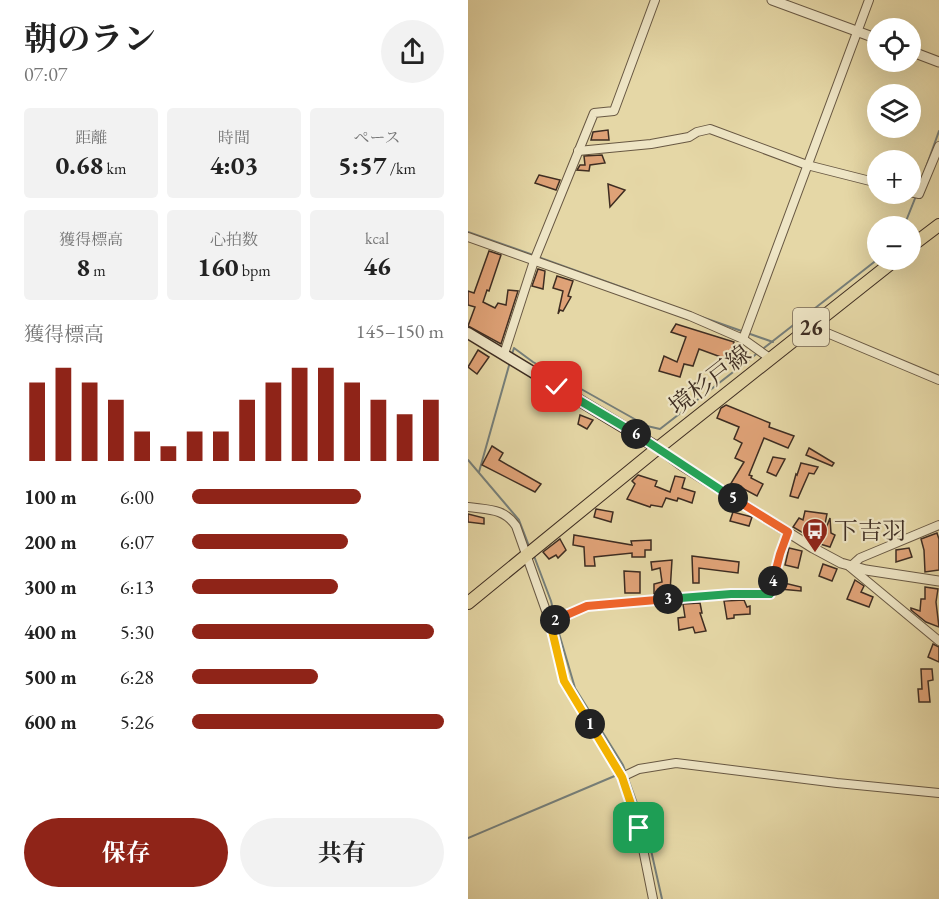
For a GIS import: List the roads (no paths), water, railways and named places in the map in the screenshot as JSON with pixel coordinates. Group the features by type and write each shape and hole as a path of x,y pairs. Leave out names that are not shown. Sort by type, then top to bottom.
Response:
{"main road":[{"path":"921,239 939,225"},
{"name":"境杉戸線","path":"468,603 658,448 883,270"},
{"path":"468,333 658,448"}],"street":[{"path":"504,354 534,261 594,113 614,111 655,0"},
{"path":"772,0 867,35"},
{"path":"743,339 869,0"},
{"path":"921,55 939,62"},
{"path":"578,151 651,144 689,137 710,129 807,165 867,180"},
{"path":"921,191 936,165 939,146"},
{"path":"468,237 690,316 743,339 771,359"},
{"path":"814,325 820,330 939,380"},
{"path":"658,448 681,465 813,548 850,567 939,641"},
{"path":"468,507 502,513 510,517 516,526 550,622 564,681 622,777 639,828 653,899"},
{"path":"850,567 860,558 939,525"},
{"path":"550,622 587,606 731,594 770,594 788,532"},
{"path":"850,567 939,581"},
{"path":"622,777 639,769 676,763 939,793"}],"waterway":[{"path":"924,173 939,131"},
{"path":"908,216 913,204"},
{"path":"468,232 533,255"},
{"path":"538,257 635,292"},
{"path":"512,354 514,348 533,362 647,426 660,429 867,268"},
{"path":"696,315 773,342"},
{"path":"479,472 510,362"},
{"path":"468,460 519,520 529,546"},
{"path":"534,556 555,618"},
{"path":"556,623 575,688 623,765 646,828 662,899"},
{"path":"468,838 617,775"}],"place":[{"name":"下吉羽","path":"815,554"}]}
